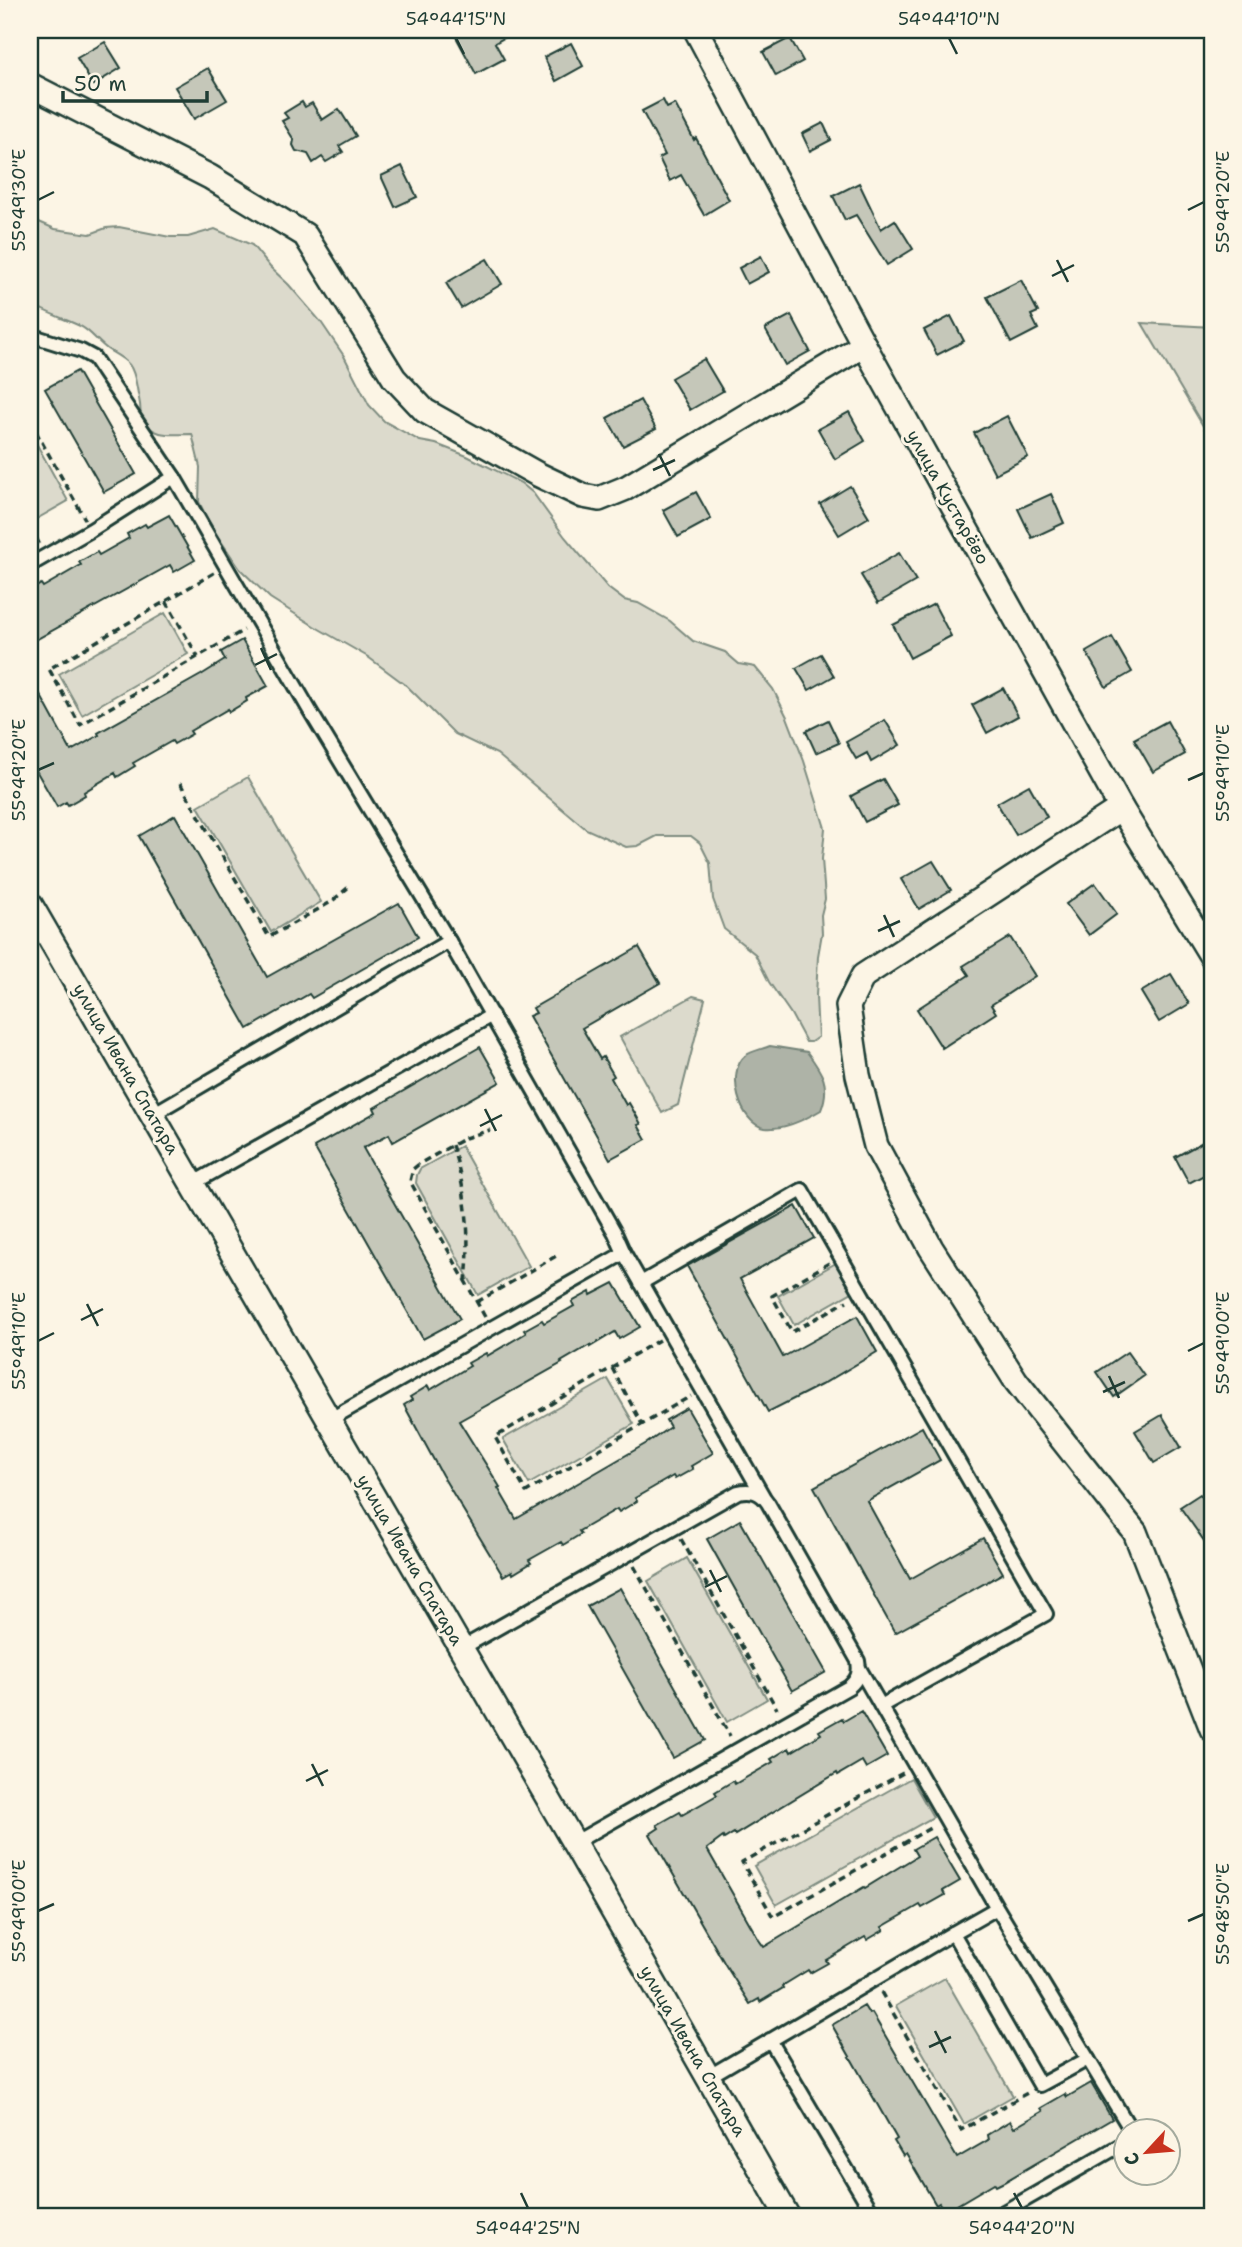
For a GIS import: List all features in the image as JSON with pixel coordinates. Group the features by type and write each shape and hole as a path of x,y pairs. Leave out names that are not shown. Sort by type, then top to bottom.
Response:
{"street":[{"name":"улица Кустарёво","path":"696,30 864,345 1121,808 1212,957"},
{"path":"30,85 211,177 305,235 394,378 411,398 425,411 537,474 583,496 599,499 626,488 864,345"},
{"path":"1121,808 863,976 848,1006 858,1075 876,1146 931,1248 1016,1381 1135,1532 1212,1729"},
{"name":"улица Ивана Спатара","path":"30,904 462,1648 788,2217"}],"lane":[{"path":"30,335 81,351 94,358 174,477 492,1015 624,1253 858,1661 858,1676 849,1687 574,1843"},
{"path":"30,565 174,477"},
{"path":"153,1114 449,941"},
{"path":"192,1184 492,1015"},
{"path":"641,1283 802,1190 1046,1614 881,1706"},
{"path":"329,1420 624,1253"},
{"path":"462,1648 738,1492 755,1491 764,1496"},
{"path":"859,1668 997,1908 1124,2118"},
{"path":"708,2077 997,1908"},
{"path":"953,1933 1040,2085 1088,2059"},
{"path":"770,2040 875,2217"},
{"path":"995,2217 1112,2150"}],"path":[{"path":"30,421 91,530"},
{"path":"226,566 49,670 80,724 258,622"},
{"path":"166,601 198,657"},
{"path":"180,783 270,937 331,902 351,886"},
{"path":"490,1130 452,1145 419,1164 413,1169 410,1181 491,1328"},
{"path":"452,1145 462,1178 467,1213 465,1282"},
{"path":"477,1302 558,1255"},
{"path":"840,1256 772,1296 792,1332 861,1293"},
{"path":"670,1334 495,1437 526,1492 702,1389"},
{"path":"612,1368 642,1424"},
{"path":"675,1528 785,1723"},
{"path":"627,1555 737,1750"},
{"path":"916,1766 742,1863 773,1917 946,1819"},
{"path":"874,1979 961,2130 1040,2085"}],"shaded area":[{"path":"30,218 55,229 90,234 119,227 170,237 188,237 215,229 252,245 321,322 344,356 369,405 384,421 420,441 467,456 521,483 533,493 565,537 608,588 624,600 638,603 670,621 693,641 725,652 739,664 755,667 773,689 787,717 825,828 822,859 825,899 821,915 822,933 816,996 818,1037 806,1042 755,954 724,929 713,899 710,863 700,843 691,836 657,836 638,846 626,847 586,829 497,754 455,734 407,686 368,657 270,598 240,569 212,528 199,502 200,467 192,434 164,434 146,426 140,420 135,380 129,365 84,328 30,303"},
{"path":"1142,323 1212,327 1212,441"},
{"path":"30,432 68,501 33,521 30,516"},
{"path":"165,613 188,654 82,715 59,674"},
{"path":"248,777 321,902 271,932 198,806"},
{"path":"693,996 705,999 678,1105 662,1113 620,1037"},
{"path":"770,1046 807,1052 821,1073 825,1093 821,1110 794,1123 765,1128 748,1117 742,1107 736,1073 745,1056"},
{"path":"461,1146 529,1266 478,1295 416,1183 420,1169"},
{"path":"836,1263 852,1292 794,1325 778,1296"},
{"path":"608,1379 634,1424 529,1484 503,1439"},
{"path":"687,1558 767,1699 727,1722 648,1581"},
{"path":"911,1778 933,1817 776,1905 754,1866"},
{"path":"945,1978 1013,2096 964,2124 896,2006"}],"building":[{"path":"469,30 518,30 495,43 504,59 476,74 456,37"},
{"path":"790,38 803,61 776,76 763,52"},
{"path":"105,42 121,68 93,85 77,58"},
{"path":"571,43 583,66 556,81 544,57"},
{"path":"208,68 227,100 194,119 175,87"},
{"path":"663,100 667,108 675,104 729,200 704,215 681,175 670,181 659,158 665,155 642,111"},
{"path":"302,102 305,107 312,103 322,120 339,109 356,136 339,146 343,152 326,162 322,157 313,163 308,154 296,151 294,140 282,121 288,118 284,113"},
{"path":"823,123 831,140 810,151 802,134"},
{"path":"402,166 417,197 395,207 381,176"},
{"path":"859,183 881,229 895,220 913,249 887,265 856,215 845,220 833,196"},
{"path":"761,256 769,272 747,284 739,268"},
{"path":"487,259 502,284 461,308 446,283"},
{"path":"1021,280 1038,312 1031,315 1038,329 1011,343 987,297"},
{"path":"791,315 810,351 785,365 765,329"},
{"path":"951,316 964,341 937,355 924,330"},
{"path":"704,359 723,391 690,410 671,378"},
{"path":"77,371 136,474 104,492 45,389"},
{"path":"640,400 656,429 623,446 607,418"},
{"path":"849,412 865,441 835,459 818,429"},
{"path":"1007,416 1028,457 995,474 974,433"},
{"path":"850,486 869,517 839,535 820,504"},
{"path":"696,492 711,519 678,537 663,510"},
{"path":"1051,494 1064,523 1032,538 1018,509"},
{"path":"169,515 195,560 174,572 170,565 30,643 30,591 41,584 43,587 81,565 79,562 97,552 99,555 129,538 127,534 145,524 147,527"},
{"path":"899,553 916,581 878,603 861,575"},
{"path":"934,604 951,636 910,658 893,625"},
{"path":"1112,637 1132,672 1106,687 1086,652"},
{"path":"242,640 268,686 246,698 247,701 229,712 228,709 190,731 192,734 174,744 172,741 133,763 135,766 117,777 115,773 68,805 66,802 57,807 30,760 30,676 71,751 225,660 221,652"},
{"path":"821,654 834,676 809,690 796,668"},
{"path":"1003,688 1018,716 987,733 972,705"},
{"path":"828,720 839,743 816,753 806,731"},
{"path":"885,720 900,745 871,762 867,753 856,759 846,742"},
{"path":"1167,721 1185,754 1153,772 1134,739"},
{"path":"883,779 898,805 865,822 851,796"},
{"path":"1029,785 1047,817 1016,835 997,803"},
{"path":"175,815 267,977 399,903 418,937 312,998 309,994 248,1029 139,836"},
{"path":"933,861 951,890 919,909 901,879"},
{"path":"1095,883 1117,914 1089,935 1066,904"},
{"path":"1010,937 1035,976 991,1005 996,1013 942,1048 917,1009 969,975 963,966"},
{"path":"639,947 660,983 582,1028 600,1059 603,1057 614,1076 611,1078 626,1105 629,1103 646,1139 610,1159 529,1016 536,1013 533,1008"},
{"path":"1171,974 1189,1004 1159,1022 1141,992"},
{"path":"480,1047 500,1082 393,1142 389,1134 363,1148 460,1319 423,1339 314,1147 376,1112 374,1108"},
{"path":"1212,1137 1212,1171 1189,1183 1175,1157"},
{"path":"796,1206 814,1238 740,1279 783,1357 857,1316 877,1352 768,1412 687,1266"},
{"path":"614,1283 640,1327 619,1339 615,1332 459,1421 500,1487 498,1488 516,1519 647,1443 670,1427 666,1420 687,1408 713,1453 691,1466 693,1469 675,1479 673,1476 635,1498 637,1501 619,1512 617,1509 579,1531 581,1534 563,1545 561,1542 529,1560 531,1563 513,1574 512,1571 503,1576 442,1475 404,1405 412,1400 410,1397 428,1386 430,1390 470,1366 468,1363 486,1353 487,1356 526,1333 524,1330 542,1320 544,1323 574,1306 572,1302"},
{"path":"1127,1352 1144,1376 1114,1397 1097,1372"},
{"path":"1162,1415 1181,1447 1154,1463 1135,1431"},
{"path":"922,1427 940,1460 867,1501 910,1579 983,1538 1003,1573 895,1633 814,1487"},
{"path":"1200,1494 1212,1511 1212,1552 1180,1507"},
{"path":"740,1520 826,1672 792,1691 707,1539"},
{"path":"620,1588 705,1740 673,1758 587,1606"},
{"path":"861,1711 887,1756 866,1768 862,1761 838,1775 837,1773 735,1835 734,1833 724,1839 723,1837 707,1849 759,1940 764,1947 865,1888 917,1856 913,1849 934,1837 960,1881 943,1891 945,1895 922,1908 920,1905 882,1927 884,1930 867,1940 865,1937 826,1960 828,1963 810,1973 808,1970 760,2002 759,1999 750,2004 650,1834 659,1828 657,1825 680,1812 682,1815 717,1795 715,1792 773,1762 771,1759 789,1748 791,1752 821,1734 819,1731"},
{"path":"864,2006 869,2014 872,2013 957,2158 988,2140 987,2135 1010,2121 1014,2128 1043,2111 1041,2108 1091,2083 1112,2119 1004,2182 996,2186 994,2183 945,2212 939,2203 936,2205 906,2154 903,2156 894,2141 897,2139 832,2025"}]}
